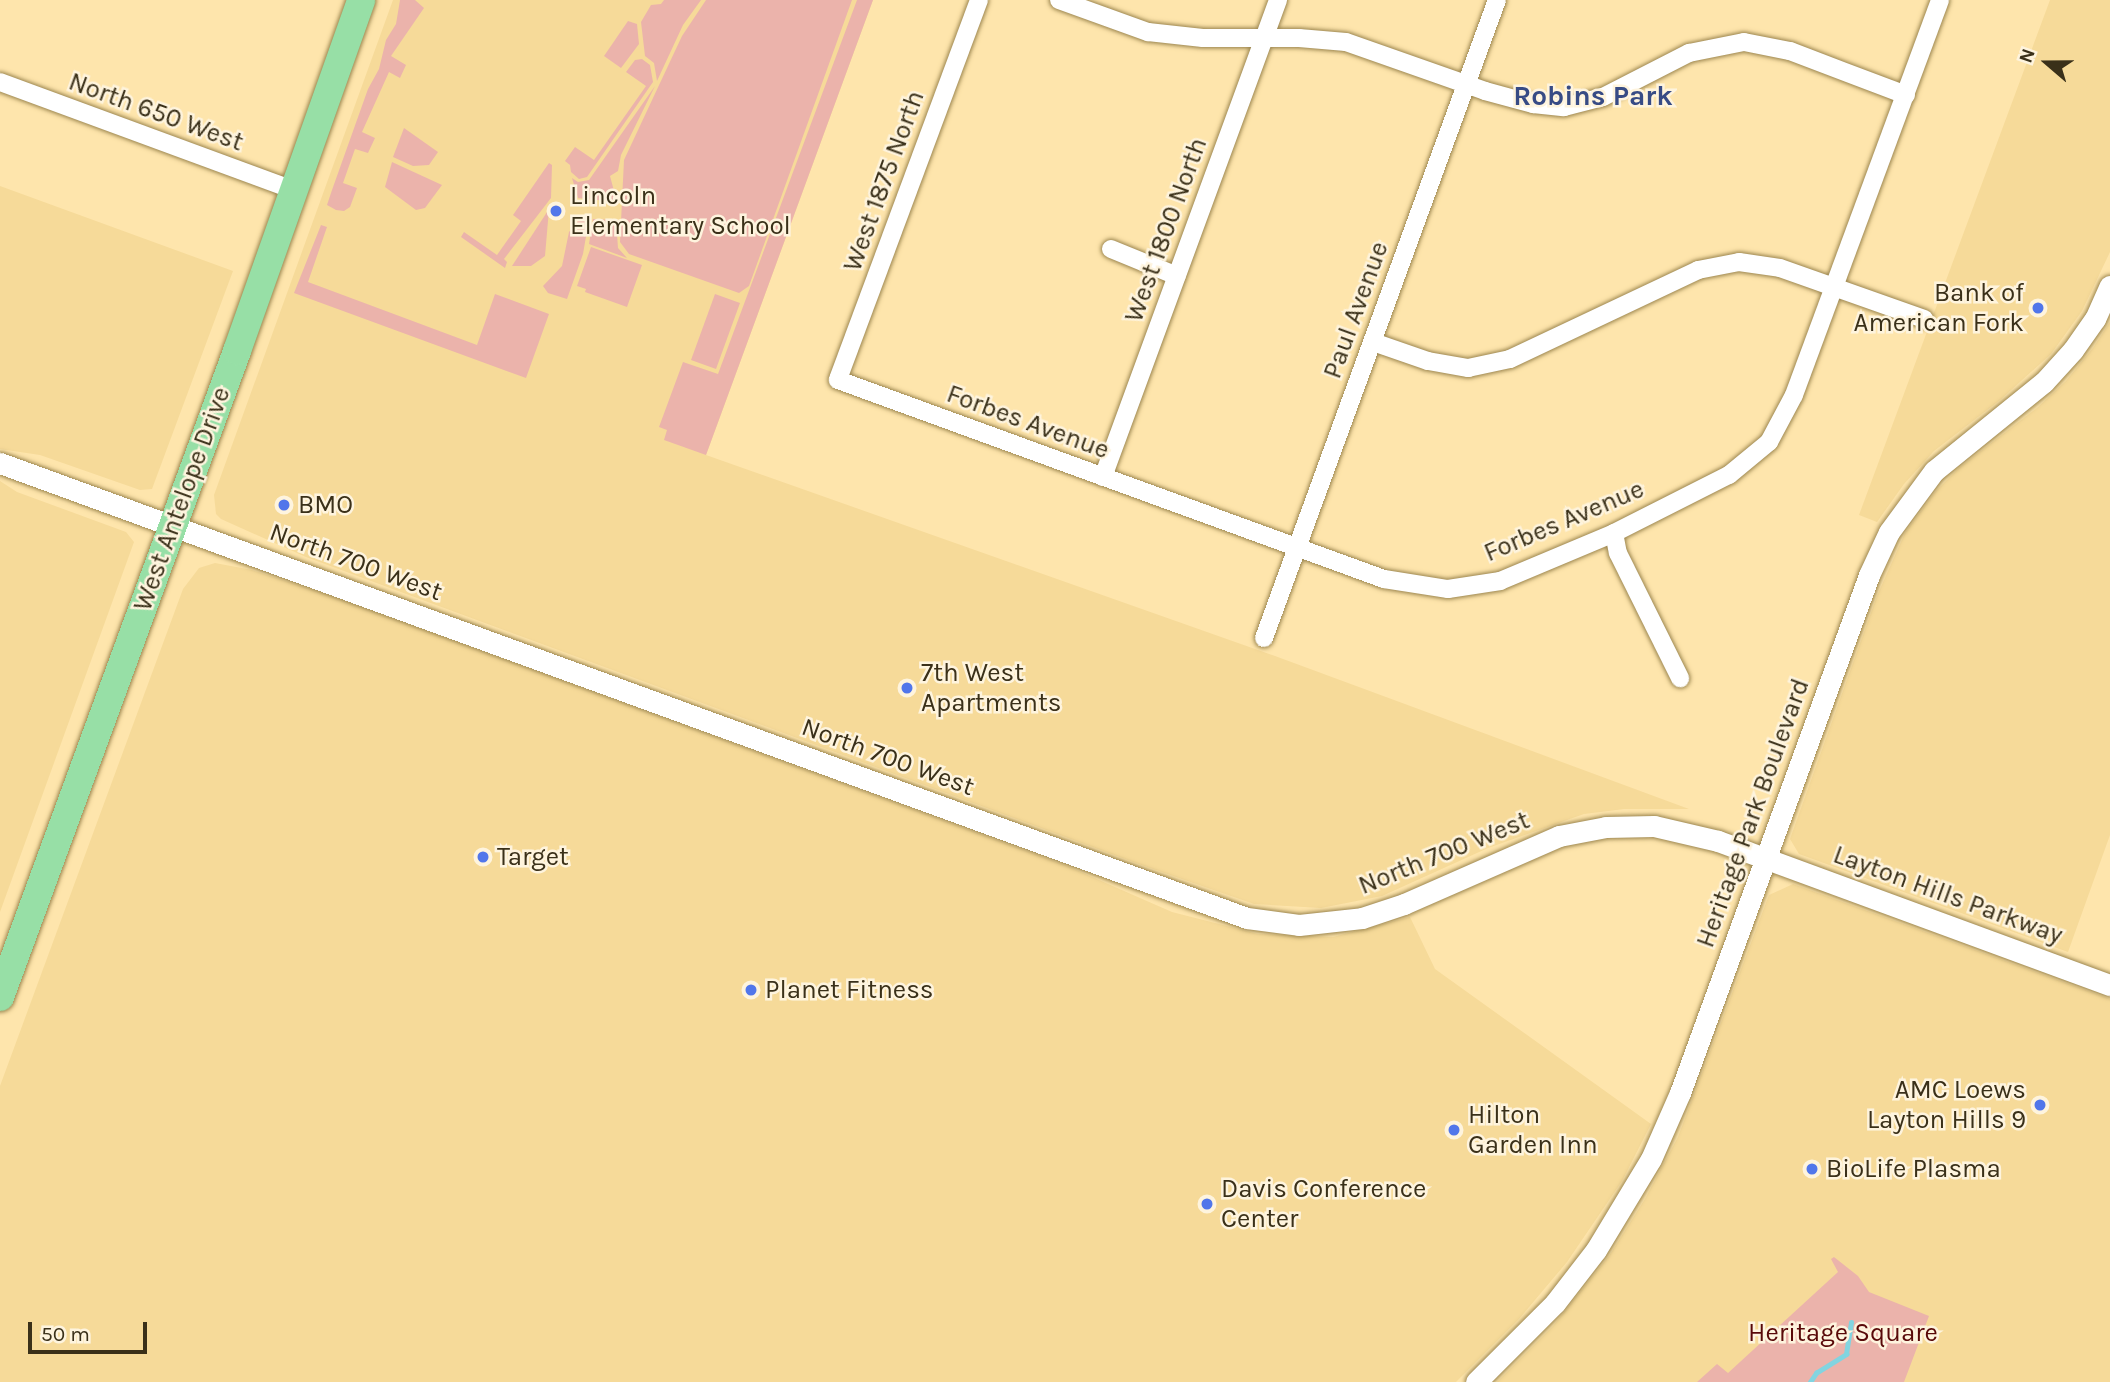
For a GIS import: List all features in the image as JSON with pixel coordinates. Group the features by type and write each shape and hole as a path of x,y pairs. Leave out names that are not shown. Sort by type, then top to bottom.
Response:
{"main road":[{"name":"West Antelope Drive","path":"0,998 360,0"}],"street":[{"name":"West 1875 North","path":"838,380 979,0"},
{"path":"1059,0 1148,32 1203,38 1299,38 1346,42 1466,84 1533,104 1564,107 1603,97 1689,53 1744,42 1790,51 1906,95"},
{"name":"West 1800 North","path":"1103,477 1278,0"},
{"name":"Paul Avenue","path":"1264,638 1497,0"},
{"name":"Forbes Avenue","path":"838,380 1384,579 1448,589 1500,581 1614,533 1729,475 1769,442 1794,395 1940,0"},
{"name":"North 650 West","path":"0,82 293,190"},
{"path":"1111,249 1177,276"},
{"path":"1373,342 1428,361 1468,368 1510,359 1698,270 1740,262 1780,268 1924,319"},
{"name":"Heritage Park Boulevard","path":"1476,1382 1555,1303 1602,1240 1651,1159 1681,1093 1869,575 1889,532 1934,471 2051,374 2095,318 2110,286"},
{"name":"North 700 West","path":"0,463 1161,888 1258,920 1314,924 1373,915 1539,843 1606,827 1654,826 1689,832 1766,859"},
{"path":"1614,533 1618,552 1680,678"},
{"name":"Layton Hills Parkway","path":"1766,859 2110,985"}],"shaded area":[{"path":"393,0 873,0 706,455 1275,656 1689,809 1624,809 1584,814 1488,848 1382,896 1321,908 1254,904 306,557 221,519 216,514 214,495"},
{"path":"2050,0 2110,0 2110,252 2082,311 2051,354 2000,400 1934,451 1904,484 1877,522 1859,515"},
{"path":"0,186 233,271 152,489 140,490 40,455 0,449"},
{"path":"2110,322 2110,835 2068,952 1799,854 1790,839 1877,596 1905,533 1936,491 1959,468 2037,408 2066,381"},
{"path":"0,481 17,492 126,532 134,542 0,912"},
{"path":"215,563 252,570 328,595 1067,866 1172,912 1258,934 1333,937 1410,917 1435,969 1651,1124 1622,1181 1567,1262 1519,1319 1456,1382 0,1382 0,1086 183,589 199,568"},
{"path":"1793,884 2110,999 2110,1382 1497,1382 1553,1326 1609,1256 1645,1199 1678,1137 1769,895"}],"green space":[{"path":"400,0 415,0 424,8 391,56 406,65 400,78 389,72 362,132 375,138 368,153 355,149 343,183 357,188 350,207 344,211 336,210 327,205 368,89 379,69 386,40 396,24"},
{"path":"664,0 701,0 683,25 657,81 654,63 645,56 641,22 651,5 661,4"},
{"path":"706,0 852,0 749,286 739,293 629,254 620,242 624,160 682,36"},
{"path":"857,0 873,0 706,455 664,440 667,430 659,427 683,362 718,374"},
{"path":"628,21 637,24 639,44 621,68 604,56"},
{"path":"642,59 650,65 653,82 587,177 579,179 565,161 575,147 594,160 646,86 626,72 635,60"},
{"path":"655,86 621,155 618,171 610,176 617,202 578,198 572,178 578,182 589,180"},
{"path":"404,128 438,152 429,165 413,166 393,157"},
{"path":"392,162 442,185 425,208 416,210 385,187"},
{"path":"549,163 552,165 551,198 504,259 507,262 505,268 461,237 464,232 497,255 521,221 513,215"},
{"path":"549,209 545,256 531,266 512,266"},
{"path":"589,219 583,254 567,299 548,293 543,286 562,266 569,232 578,221"},
{"path":"593,219 616,220 618,248 627,258 589,244"},
{"path":"321,225 327,227 308,282 477,345 495,294 549,314 526,378 294,293"},
{"path":"591,247 642,265 627,307 585,292 586,289 577,286"},
{"path":"715,294 740,303 716,369 691,360"},
{"name":"Heritage Square","path":"1834,1257 1858,1276 1869,1292 1929,1316 1904,1382 1697,1382 1717,1364 1728,1373 1838,1272 1831,1259"}],"waterway":[{"path":"1810,1382 1816,1373 1846,1354 1851,1322"}],"place":[{"name":"Lincoln Elementary School","path":"556,211"},
{"name":"Bank of American Fork","path":"2038,308"},
{"name":"BMO","path":"284,505"},
{"name":"7th West Apartments","path":"907,688"},
{"name":"Target","path":"483,857"},
{"name":"Planet Fitness","path":"751,990"},
{"name":"AMC Loews Layton Hills 9","path":"2040,1105"},
{"name":"Hilton Garden Inn","path":"1454,1130"},
{"name":"BioLife Plasma","path":"1812,1169"},
{"name":"Davis Conference Center","path":"1207,1204"}],"district":[{"name":"Robins Park","path":"1593,96"}]}
